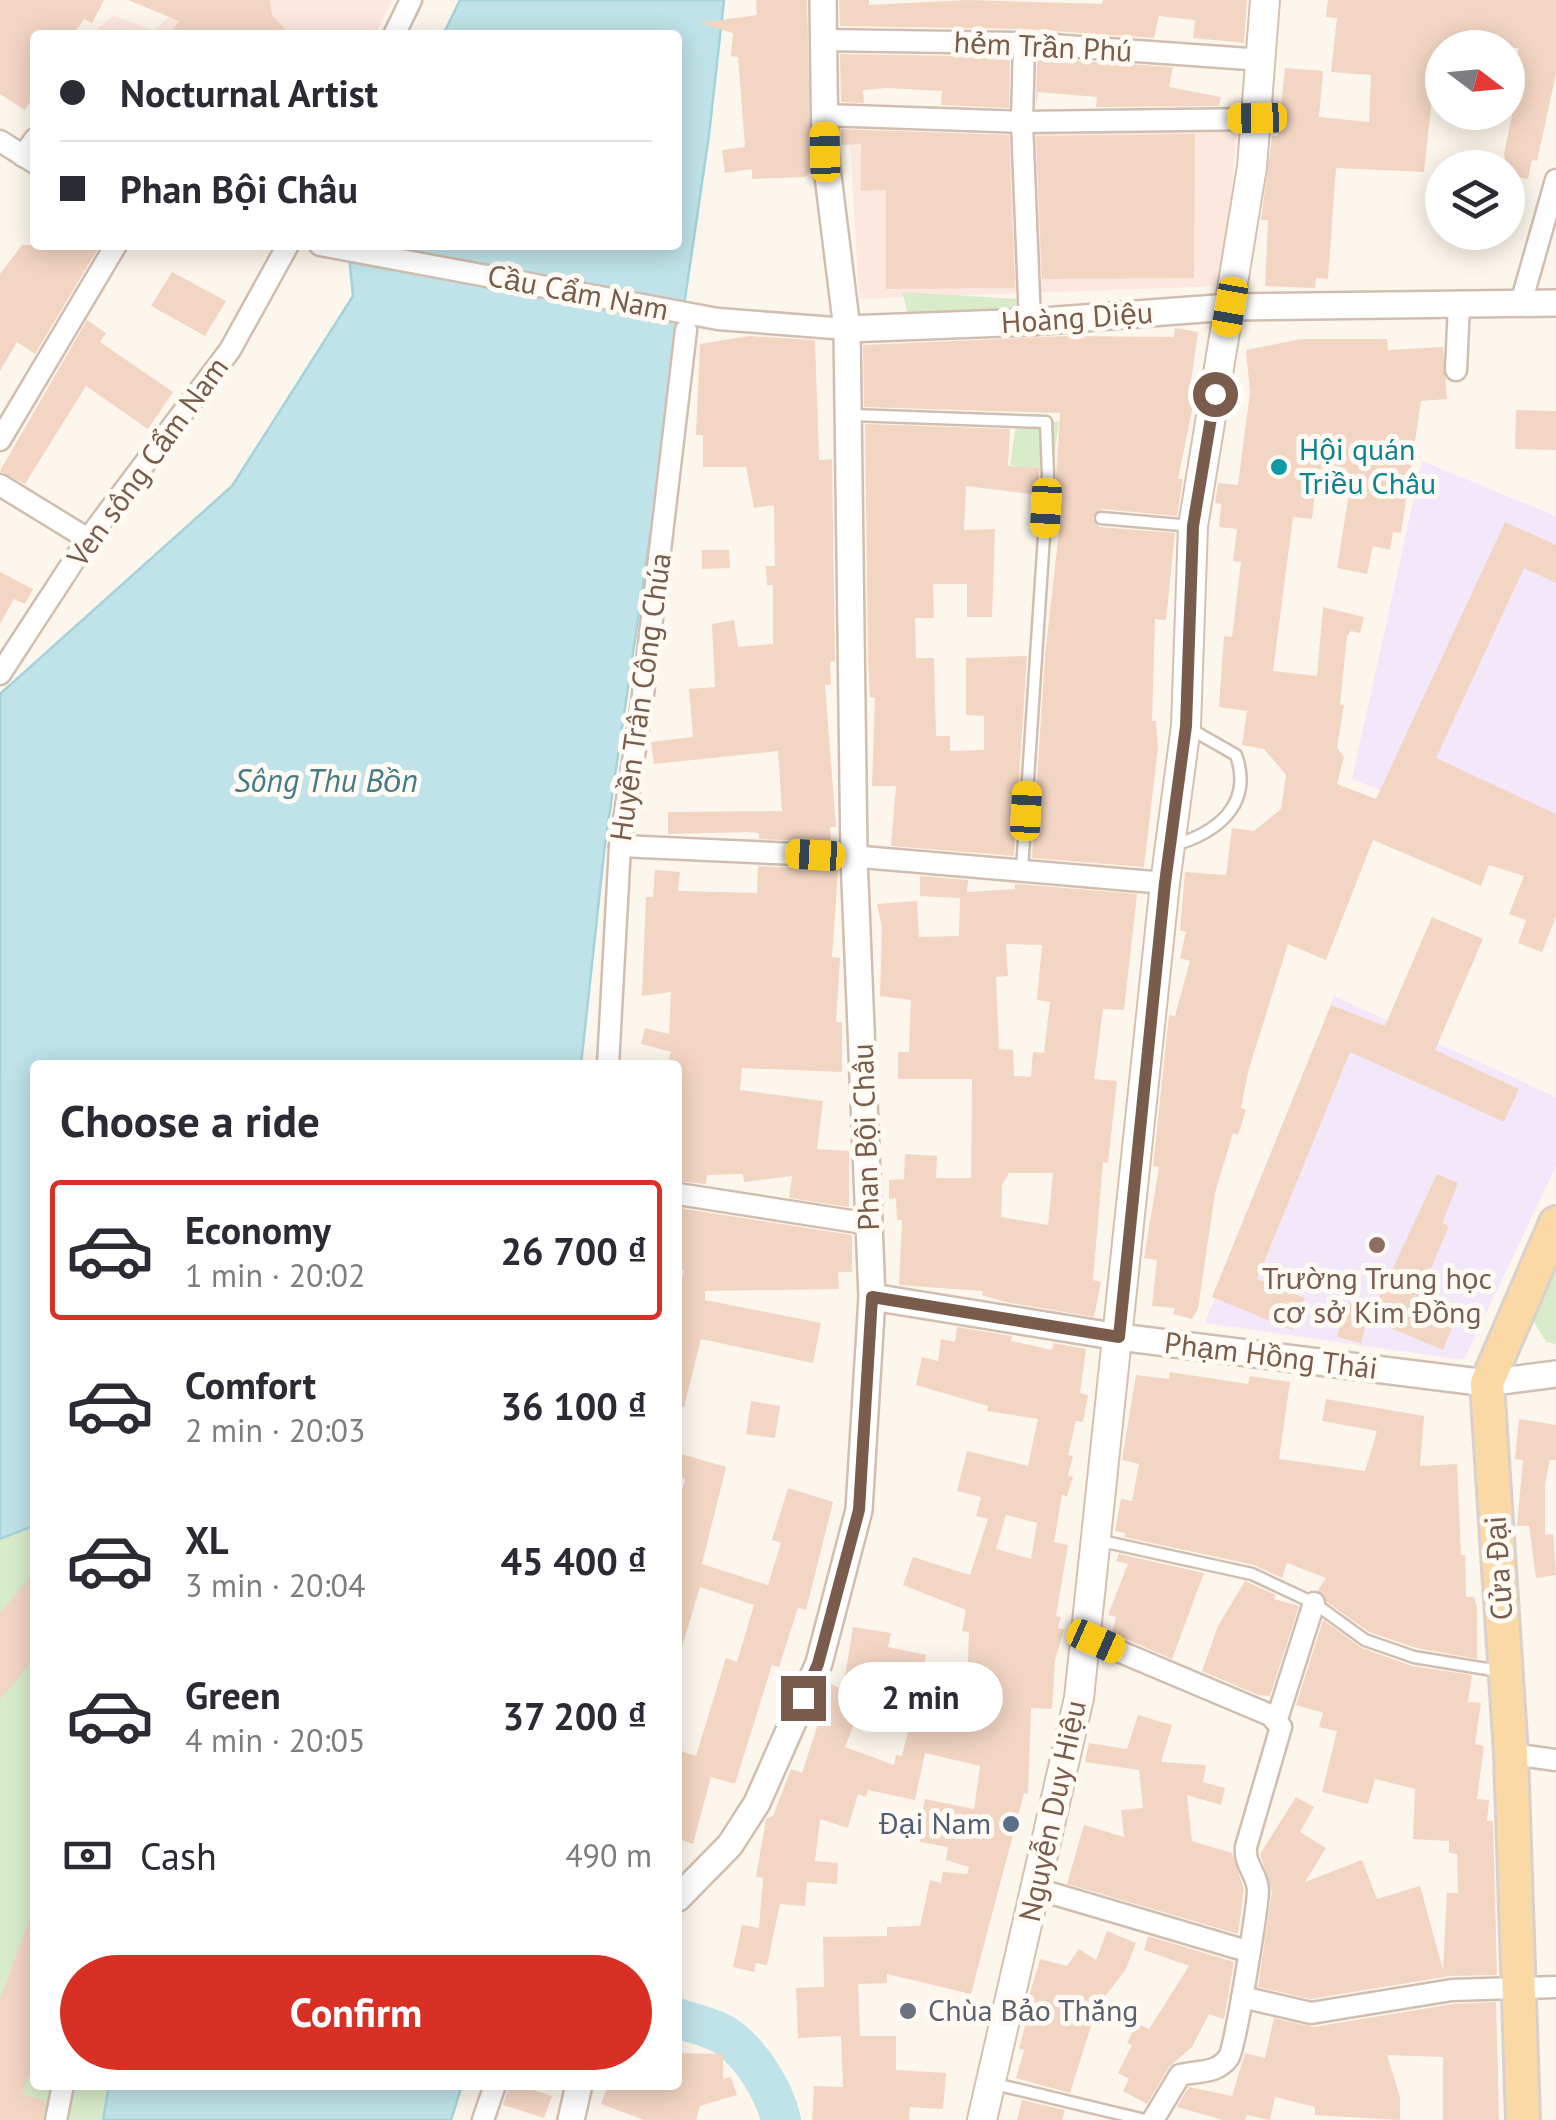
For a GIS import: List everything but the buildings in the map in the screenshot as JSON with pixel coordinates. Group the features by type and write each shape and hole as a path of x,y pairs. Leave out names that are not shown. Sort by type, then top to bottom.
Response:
{"main road":[{"name":"Nguyễn Duy Hiệu","path":"982,2120 1079,1698 1165,883 1186,726 1193,526 1257,118 1265,0"},
{"path":"1487,1383 1556,1223"},
{"name":"Cửa Đại","path":"1487,1383 1511,1754 1523,2120"}],"street":[{"path":"396,30 411,0"},
{"name":"Phan Bội Châu","path":"682,1894 730,1845 756,1803 818,1664 859,1510 872,1297 854,857 846,329 824,114 823,0"},
{"name":"hẻm Trần Phú","path":"822,40 1024,43 1263,60"},
{"path":"1024,43 1022,122 1030,322"},
{"path":"824,114 1022,122 1257,118"},
{"path":"0,141 30,153"},
{"path":"1521,303 1556,180"},
{"path":"0,440 113,250"},
{"name":"Ven sông Cẩm Nam","path":"0,674 88,540 230,350 285,250"},
{"name":"Cầu Cẩm Nam","path":"347,250 718,319"},
{"name":"Hoàng Diệu","path":"718,319 846,329 1030,322 1230,307 1556,303"},
{"path":"1456,370 1459,305"},
{"name":"Huyền Trân Công Chúa","path":"608,1060 620,846 644,684 686,330"},
{"path":"0,486 88,540"},
{"path":"620,846 854,857 1165,883"},
{"path":"682,1195 870,1224"},
{"name":"Phạm Hồng Thái","path":"872,1297 1119,1337 1487,1383 1555,1376"},
{"path":"1153,2120 1180,2075 1206,2073 1228,2059 1238,2040 1258,1891 1245,1861 1246,1847 1281,1734 1277,1719 1314,1603"},
{"path":"1085,1637 1277,1719"},
{"path":"1511,1754 1556,1760"},
{"path":"1037,1889 1247,1951"},
{"path":"1242,1998 1311,2013 1452,1990 1556,1987"},
{"path":"56,2120 62,2090"},
{"path":"483,2120 494,2090"},
{"path":"571,2120 578,2090"}],"lane":[{"path":"847,414 1046,422 1048,475 1022,871"},
{"path":"1101,518 1193,526"},
{"path":"1170,846 1208,835 1230,814 1240,792 1242,771 1236,755 1186,726"},
{"path":"1096,1540 1252,1574 1314,1603 1366,1640 1414,1657 1506,1673"},
{"path":"990,2083 1145,2120"}],"shaded area":[{"path":"179,0 392,0 377,30 154,30 169,17"},
{"path":"114,15 151,30 96,30"},
{"path":"1237,126 1224,286 859,299 850,140"},
{"path":"1422,461 1556,516 1556,862 1352,779"},
{"name":"Trường Trung học cơ sở Kim Đồng","path":"1334,996 1556,1097 1556,1166 1464,1360 1205,1323"}],"green space":[{"path":"902,292 1036,300 1036,312 909,318"},
{"path":"1017,417 1059,422 1052,473 1010,465"},
{"path":"1556,1258 1556,1344 1546,1342 1531,1317"},
{"path":"30,1527 30,2090 108,2090 103,2120 0,2120 0,1539"}],"water":[{"name":"Sông Thu Bồn","path":"460,0 724,0 709,135 605,844 582,1060 30,1060 30,1527 0,1539 0,694 232,486 353,296 348,250 682,250 682,30 445,30"},
{"path":"108,2090 460,2090 451,2120 103,2120"}],"waterway":[{"path":"682,2019 718,2032 739,2047 762,2076 781,2120"}],"place":[{"name":"Hội quán Triều Châu","path":"1279,467"},
{"name":"Trường Trung học cơ sở Kim Đồng","path":"1377,1245"},
{"name":"Đại Nam","path":"1011,1824"},
{"name":"Chùa Bảo Thắng","path":"908,2011"}],"route":[{"path":"803,1698 818,1664 859,1510 872,1297 1119,1337 1165,883 1186,726 1193,526 1215,394"}]}
